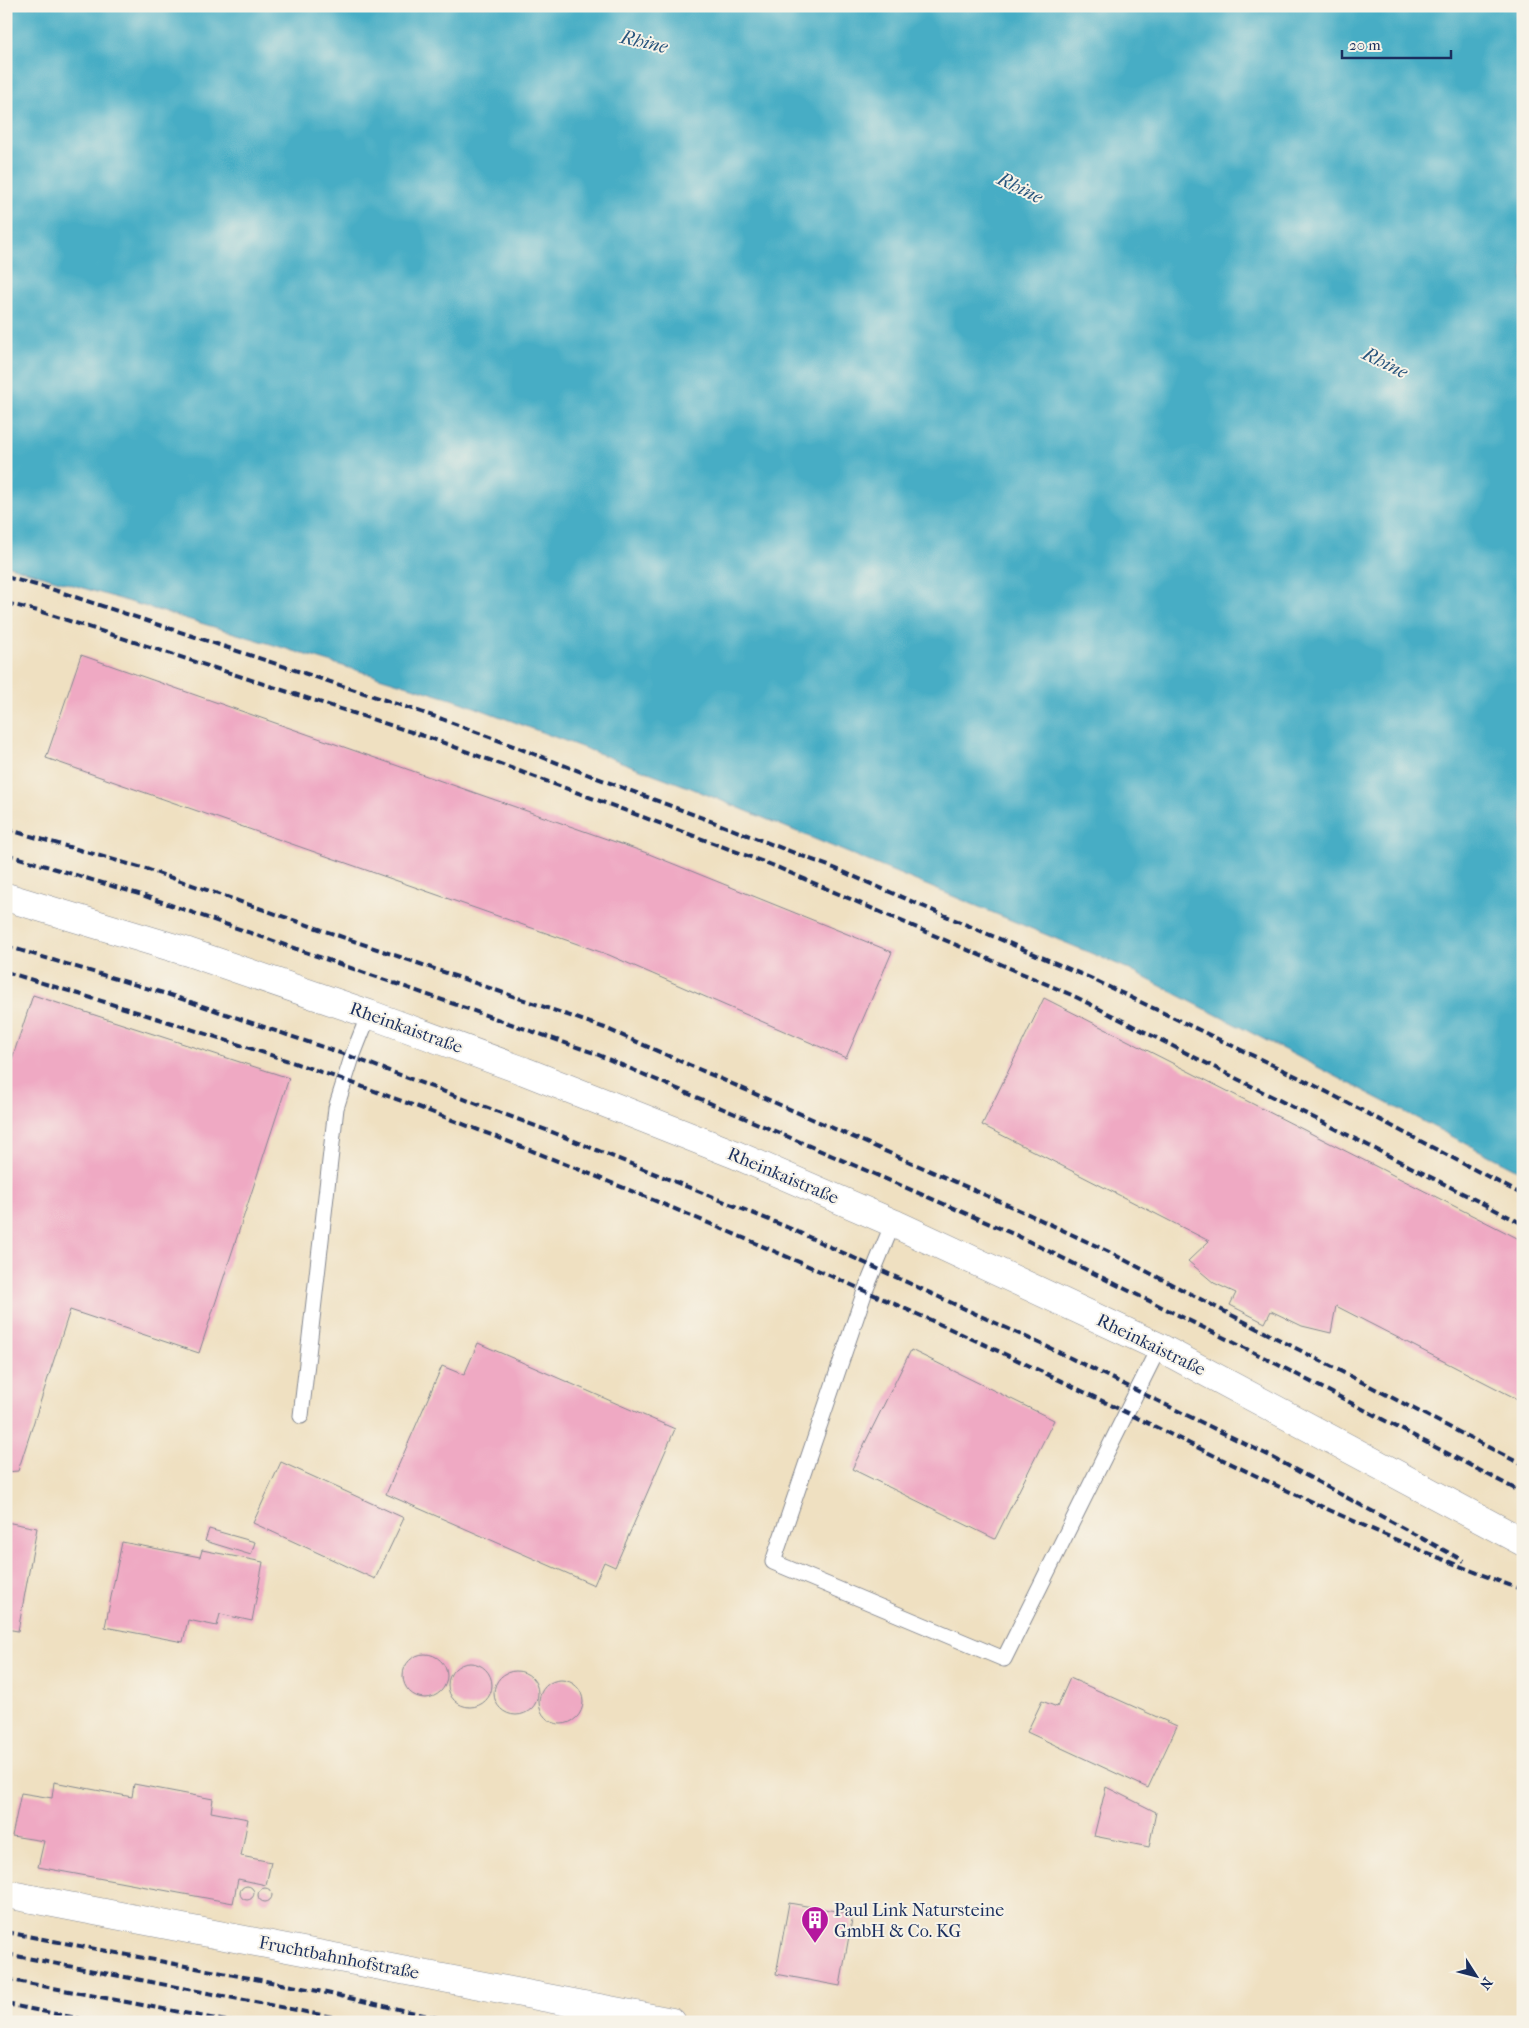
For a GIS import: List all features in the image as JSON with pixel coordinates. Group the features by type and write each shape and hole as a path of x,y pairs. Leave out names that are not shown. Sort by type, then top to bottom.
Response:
{"street":[{"name":"Rheinkaistraße","path":"6,897 188,952 369,1014 534,1074 734,1154 893,1223 1159,1348 1523,1542"},
{"name":"Fruchtbahnhofstraße","path":"6,1894 672,2022"}],"lane":[{"path":"301,1416 336,1108 349,1065 369,1014"},
{"path":"893,1223 864,1291 774,1562 1004,1659 1159,1348"}],"water":[{"name":"Rhine","path":"6,6 1523,6 1523,1173 1122,966 691,788 461,702 6,565"}],"building":[{"path":"81,655 644,852 892,952 846,1058 609,955 46,758"},
{"path":"33,995 289,1078 199,1353 70,1310 18,1471 6,1472 6,1077"},
{"path":"1044,998 1523,1241 1523,1402 1336,1306 1331,1333 1302,1326 1271,1311 1265,1323 1230,1305 1236,1293 1214,1283 1188,1261 1209,1241 982,1125"},
{"path":"478,1343 675,1429 615,1567 604,1562 594,1585 386,1494 442,1366 464,1375"},
{"path":"911,1350 1054,1420 995,1539 852,1469"},
{"path":"281,1462 404,1518 375,1579 253,1523"},
{"path":"6,1522 37,1528 18,1631 6,1629"},
{"path":"209,1529 255,1542 251,1555 205,1541"},
{"path":"122,1542 200,1557 202,1550 263,1562 252,1621 220,1614 217,1626 188,1620 183,1642 105,1627"},
{"path":"429,1654 441,1660 446,1667 446,1685 441,1692 434,1697 421,1698 413,1695 406,1688 403,1672 406,1664 413,1657"},
{"path":"474,1663 486,1669 491,1676 491,1694 486,1701 479,1706 466,1707 458,1704 451,1697 448,1681 451,1673 458,1666"},
{"path":"520,1671 532,1677 537,1684 537,1702 532,1709 525,1714 512,1715 504,1712 497,1705 494,1689 497,1681 504,1674"},
{"path":"1070,1678 1177,1726 1148,1788 1027,1732 1042,1701 1057,1707"},
{"path":"565,1680 577,1686 582,1693 582,1711 577,1718 570,1723 557,1724 549,1721 542,1714 539,1698 542,1690 549,1683"},
{"path":"54,1782 132,1797 134,1784 213,1799 211,1812 248,1819 241,1856 271,1862 266,1885 238,1879 233,1903 38,1867 44,1841 12,1836 21,1793 52,1798"},
{"path":"1106,1787 1156,1812 1149,1847 1094,1836"},
{"path":"247,1886 252,1888 254,1893 252,1898 247,1900 242,1898 240,1893 242,1888"},
{"path":"265,1888 270,1890 272,1895 270,1900 265,1902 260,1900 258,1895 260,1890"},
{"name":"Paul Link Natursteine GmbH & Co. KG","path":"789,1903 853,1914 840,1986 776,1974"}],"railway":[{"path":"6,577 51,589 442,719 834,868 1088,977 1304,1080 1523,1195"},
{"path":"6,603 42,612 433,739 772,865 1074,996 1523,1224"},
{"path":"6,829 146,869 605,1028 1026,1213 1107,1251 1523,1465"},
{"path":"6,854 142,895 594,1053 1018,1236 1271,1361 1523,1493"},
{"path":"6,946 173,996 352,1057 557,1134 789,1228 1052,1349 1270,1456 1464,1561"},
{"path":"6,972 260,1051 420,1108 572,1167 797,1261 946,1327 1376,1531 1449,1562 1523,1590"},
{"path":"6,1932 318,1991 455,2022"},
{"path":"6,1954 358,2022"},
{"path":"6,1979 232,2022"},
{"path":"6,2004 96,2022"}],"place":[{"name":"Paul Link Natursteine GmbH & Co. KG","path":"815,1944"}]}
